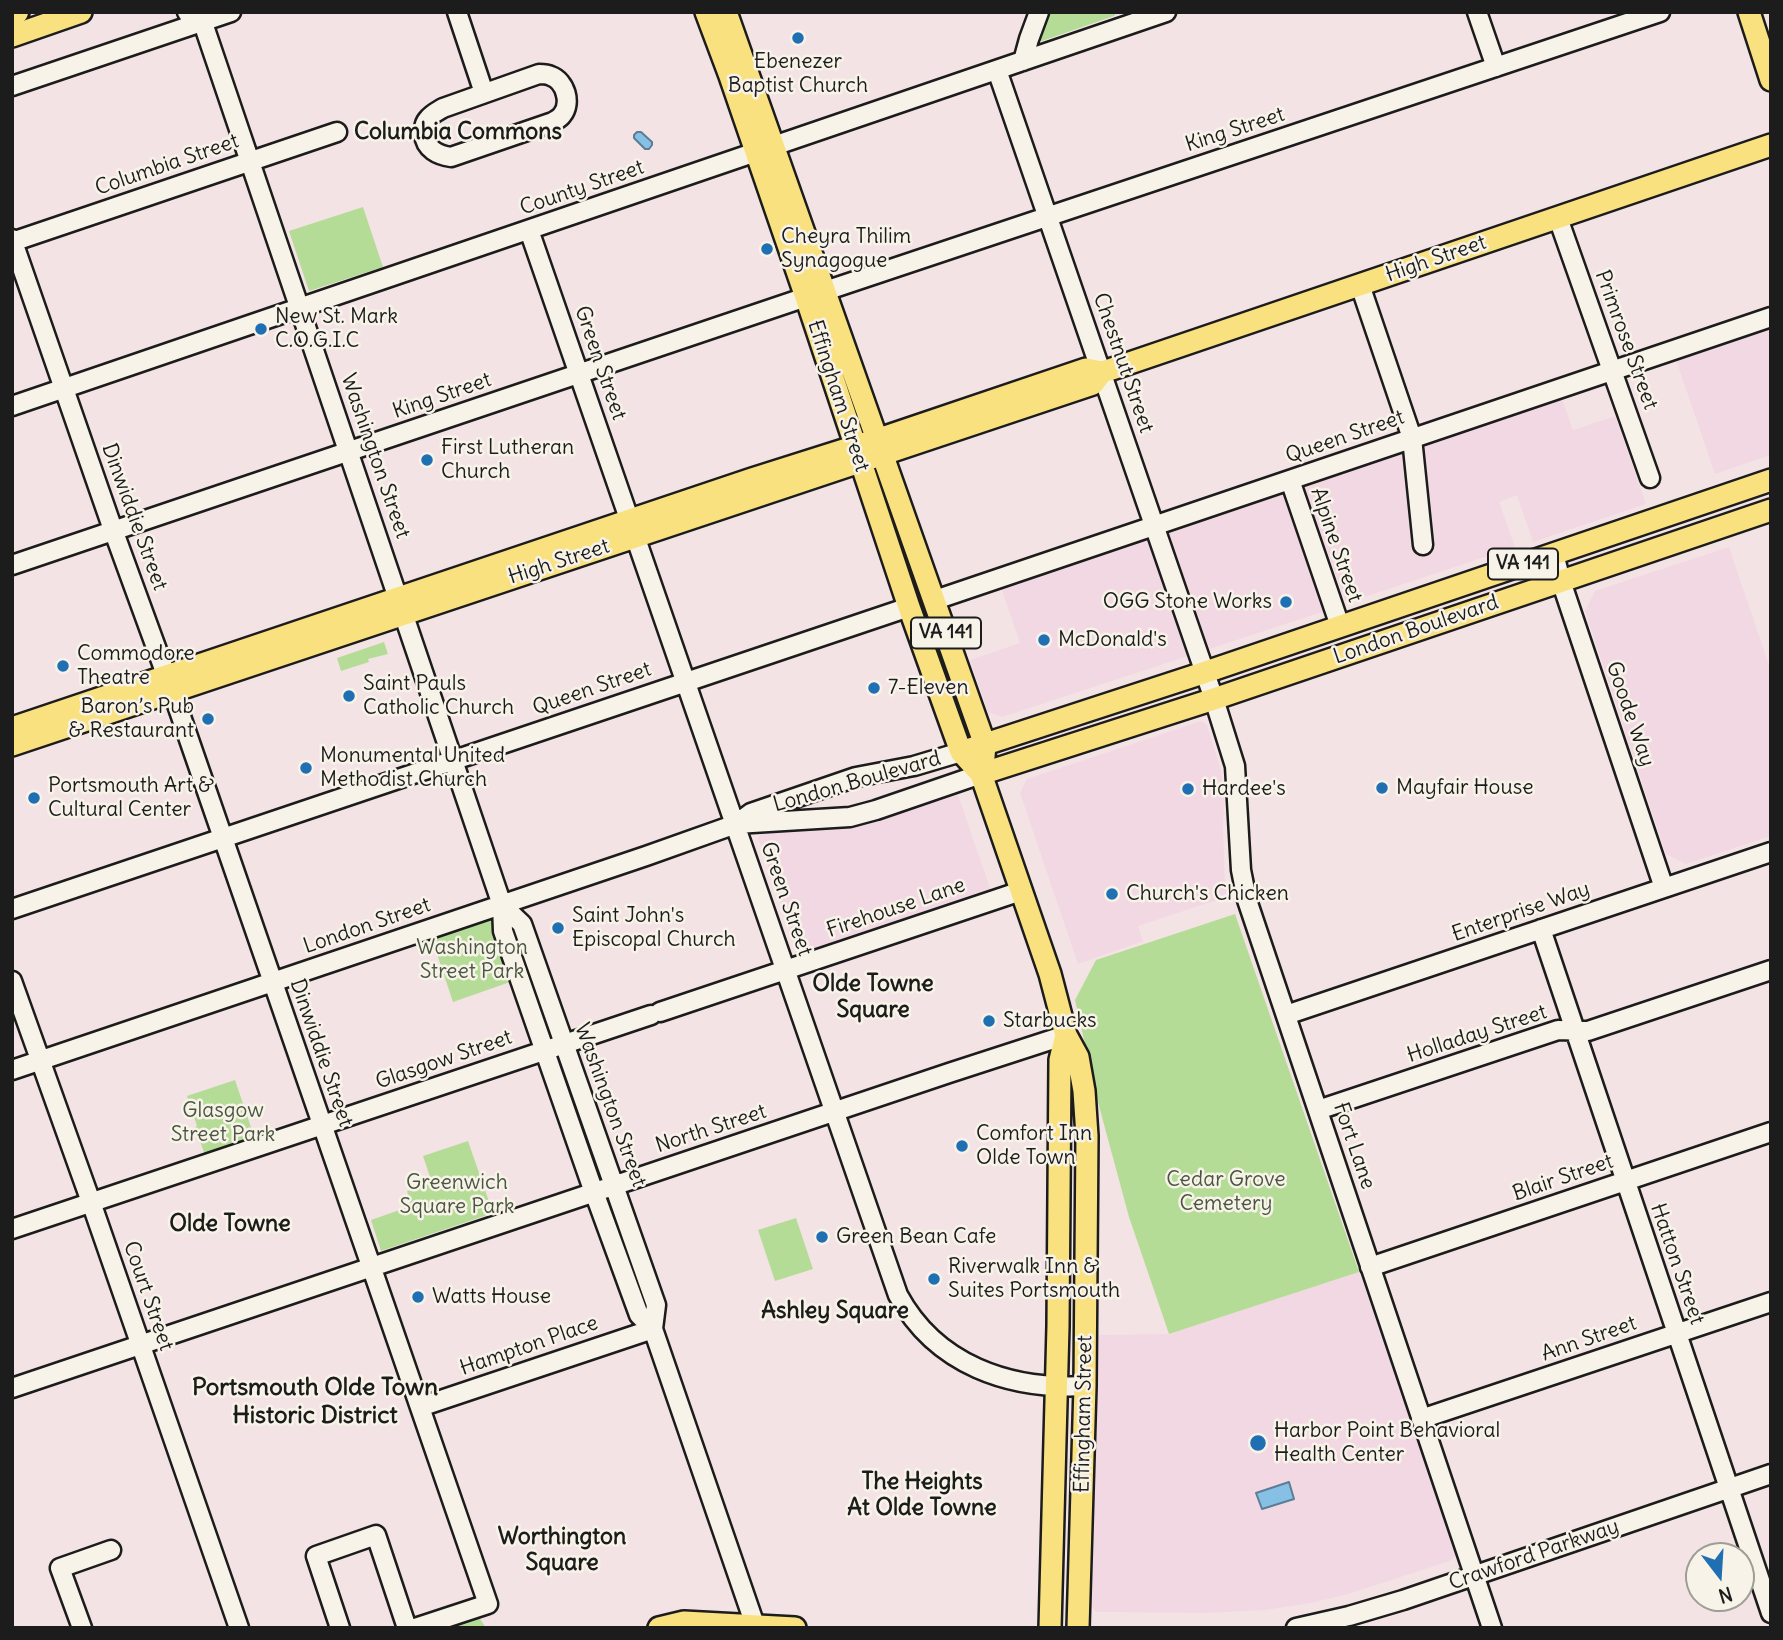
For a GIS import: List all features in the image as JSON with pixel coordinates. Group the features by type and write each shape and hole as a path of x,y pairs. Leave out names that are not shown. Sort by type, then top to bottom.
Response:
{"main road":[{"path":"12,36 80,12"},
{"name":"Effingham Street","path":"706,12 765,150"},
{"name":"Effingham Street","path":"726,12 765,150 815,294 881,446 985,745 982,774 1050,974 1066,1035 1078,1057 1084,1091 1087,1136 1085,1386 1078,1628"},
{"path":"1749,12 1771,80"},
{"name":"High Street","path":"12,728 170,683 881,446 1093,384 1102,372 1771,145"},
{"name":"Effingham Street","path":"815,294 857,454 909,607 961,752 982,774"},
{"name":"London Boulevard","path":"961,752 1771,480"},
{"name":"London Boulevard","path":"982,774 1214,699 1771,510"},
{"name":"High Street","path":"12,745 170,683"},
{"name":"Effingham Street","path":"1051,1628 1058,1325 1060,1060 1066,1035"},
{"path":"659,1628 684,1622 795,1628"}],"street":[{"path":"12,86 200,15 231,12"},
{"path":"457,12 484,93"},
{"path":"1023,61 1039,12"},
{"name":"County Street","path":"12,406 1023,61 1131,18 1166,12"},
{"path":"1477,12 1496,67"},
{"name":"King Street","path":"12,565 1660,12"},
{"name":"Washington Street","path":"200,15 502,905 503,931 639,1315 653,1329"},
{"name":"Chestnut Street","path":"997,70 1206,671"},
{"path":"539,74 549,74 558,80 567,101 563,114 553,122 452,157 431,150 425,139 424,126 430,116 443,108 484,93 539,74"},
{"name":"Columbia Street","path":"13,241 337,132"},
{"name":"Primrose Street","path":"1558,218 1650,478"},
{"name":"Green Street","path":"529,230 898,1295 924,1333 950,1354 982,1371 1056,1387 1085,1386"},
{"name":"Dinwiddie Street","path":"13,241 170,683 488,1604 415,1628"},
{"path":"1360,285 1412,439 1423,545"},
{"name":"Queen Street","path":"935,600 1771,317"},
{"name":"Alpine Street","path":"1290,480 1340,626"},
{"name":"Goode Way","path":"1554,554 1664,888"},
{"name":"Queen Street","path":"12,909 909,607"},
{"name":"Fort Lane","path":"1206,671 1235,766 1241,870 1247,900 1492,1628"},
{"name":"London Boulevard","path":"736,824 751,813 830,786 961,752"},
{"name":"London Boulevard","path":"736,824 850,817 982,774"},
{"name":"London Street","path":"12,1070 736,824"},
{"name":"Enterprise Way","path":"1286,1015 1771,852"},
{"name":"Firehouse Lane","path":"786,969 1021,891"},
{"name":"Washington Street","path":"502,905 522,925 615,1185 656,1305 653,1329 755,1627"},
{"name":"Hatton Street","path":"1541,929 1771,1613"},
{"name":"Glasgow Street","path":"12,1229 786,969"},
{"name":"Holladay Street","path":"1318,1110 1558,1030 1588,1031 1771,970"},
{"name":"Court Street","path":"12,981 239,1628"},
{"name":"North Street","path":"12,1388 1066,1035"},
{"name":"Blair Street","path":"1370,1267 1771,1132"},
{"name":"Ann Street","path":"1421,1419 1771,1302"},
{"name":"Hampton Place","path":"420,1407 653,1329"},
{"name":"Crawford Parkway","path":"1296,1628 1349,1616 1474,1576 1771,1474"},
{"path":"340,1628 316,1556 376,1535 407,1628"},
{"path":"82,1628 60,1568 111,1550"}],"shaded area":[{"path":"1771,328 1771,455 1715,474 1676,360"},
{"path":"1561,396 1573,430 1615,416 1646,504 1533,542 1517,495 1499,502 1515,547 1346,603 1304,486"},
{"path":"1284,489 1325,611 1002,717 988,712 970,660 1020,643 1001,587"},
{"path":"1729,547 1771,671 1771,836 1686,864 1666,854 1585,611 1595,591"},
{"path":"1201,721 1207,725 1221,770 1225,885 1229,896 1138,926 1143,941 1078,964 1020,793 1027,779"},
{"path":"958,795 991,891 800,956 758,838 762,832 864,825"},
{"name":"Harbor Point Behavioral Health Center","path":"1359,1272 1459,1552 1450,1561 1345,1595 1310,1603 1265,1610 1208,1613 1096,1612 1092,1607 1098,1335 1169,1334"}],"green space":[{"path":"1044,12 1117,12 1114,16 1042,41 1037,40"},
{"path":"363,207 383,267 309,291 289,231"},
{"path":"384,642 388,654 368,659 369,662 341,671 337,658"},
{"name":"Cedar Grove Cemetery","path":"1235,914 1359,1272 1169,1334 1129,1217 1090,1080 1075,1000 1096,960"},
{"name":"Washington Street Park","path":"492,918 513,981 453,1002 432,939"},
{"path":"514,923 554,1036 549,1038 509,925"},
{"path":"561,1055 602,1172 596,1174 555,1057"},
{"name":"Glasgow Street Park","path":"235,1080 256,1142 206,1158 187,1096"},
{"name":"Greenwich Square Park","path":"468,1141 493,1213 381,1251 371,1220 411,1206 407,1191 432,1183 423,1156"},
{"path":"614,1205 652,1305 645,1313 608,1207"},
{"path":"796,1218 813,1269 775,1281 758,1230"},
{"path":"476,1613 486,1628 433,1628"}],"water":[{"path":"637,132 641,132 652,142 649,149 645,149 634,138"},
{"path":"1289,1482 1294,1499 1262,1509 1256,1493"}],"place":[{"name":"Ebenezer Baptist Church","path":"798,38"},
{"name":"Cheyra Thilim Synagogue","path":"767,249"},
{"name":"New St. Mark C.O.G.I.C","path":"261,329"},
{"name":"First Lutheran Church","path":"427,460"},
{"name":"OGG Stone Works","path":"1286,602"},
{"name":"McDonald's","path":"1044,640"},
{"name":"Commodore Theatre","path":"63,666"},
{"name":"7-Eleven","path":"874,688"},
{"name":"Saint Pauls Catholic Church","path":"349,696"},
{"name":"Baron’s Pub & Restaurant","path":"208,719"},
{"name":"Monumental United Methodist Church","path":"306,768"},
{"name":"Mayfair House","path":"1382,788"},
{"name":"Hardee's","path":"1188,789"},
{"name":"Portsmouth Art & Cultural Center","path":"34,798"},
{"name":"Church's Chicken","path":"1112,894"},
{"name":"Saint John's Episcopal Church","path":"558,928"},
{"name":"Starbucks","path":"989,1021"},
{"name":"Comfort Inn Olde Town","path":"962,1146"},
{"name":"Green Bean Cafe","path":"822,1237"},
{"name":"Riverwalk Inn & Suites Portsmouth","path":"934,1279"},
{"name":"Watts House","path":"418,1297"},
{"name":"Harbor Point Behavioral Health Center","path":"1258,1443"}],"district":[{"name":"Columbia Commons","path":"458,132"},
{"name":"Olde Towne Square","path":"873,997"},
{"name":"Olde Towne","path":"230,1224"},
{"name":"Ashley Square","path":"835,1311"},
{"name":"Portsmouth Olde Town Historic District","path":"315,1402"},
{"name":"The Heights At Olde Towne","path":"922,1495"},
{"name":"Worthington Square","path":"562,1550"}]}
